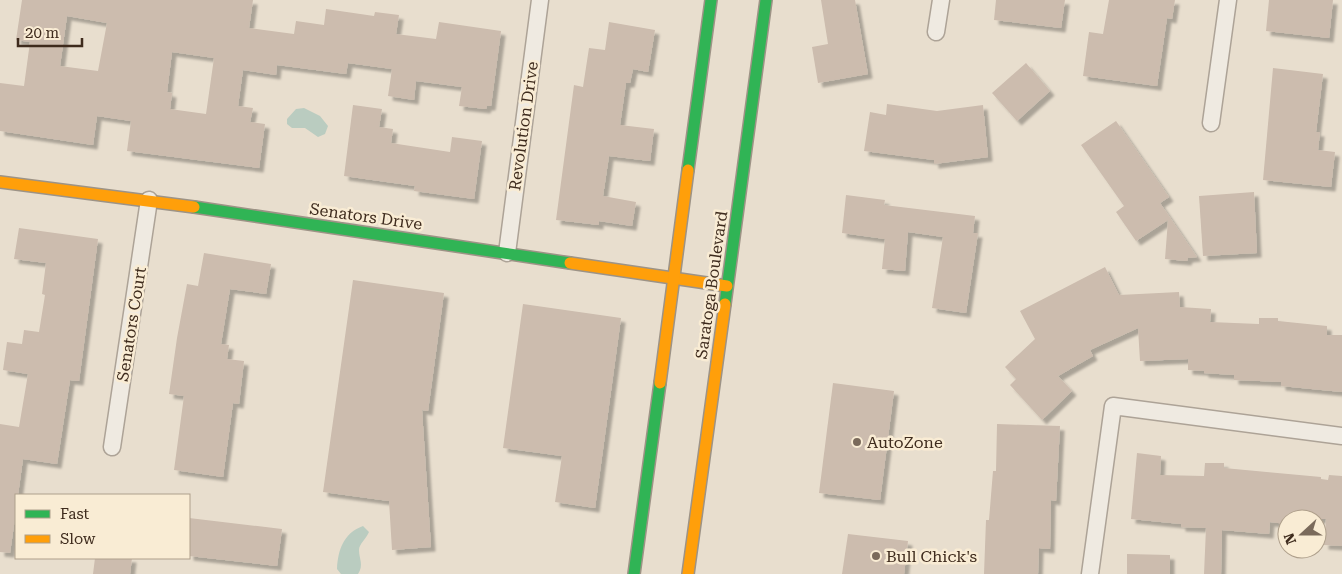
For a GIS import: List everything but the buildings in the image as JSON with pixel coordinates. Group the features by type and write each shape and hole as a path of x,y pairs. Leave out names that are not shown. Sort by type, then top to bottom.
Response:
{"main road":[{"path":"634,574 711,0"},
{"name":"Saratoga Boulevard","path":"688,574 766,0"},
{"name":"Senators Drive","path":"0,182 149,200 727,286"}],"street":[{"name":"Revolution Drive","path":"507,253 540,0"},
{"path":"936,32 941,0"},
{"path":"1211,123 1228,0"},
{"name":"Senators Court","path":"112,447 149,200"},
{"path":"1090,574 1113,406 1342,436"}],"shaded area":[{"path":"304,108 320,116 328,126 325,134 318,137 305,128 292,128 287,124 287,119 296,109"},
{"path":"363,526 369,532 359,548 360,571 358,574 341,574 337,569 343,543 351,533"}],"traffic: fast":[{"path":"688,170 711,0"},
{"path":"725,304 766,0"},
{"path":"194,207 570,263"},
{"path":"634,574 660,383"}],"traffic: slow":[{"path":"660,383 688,170"},
{"path":"0,182 194,207"},
{"path":"570,263 727,286"},
{"path":"688,574 725,304"}],"place":[{"name":"AutoZone","path":"857,442"},
{"name":"Bull Chick's","path":"876,556"}]}
